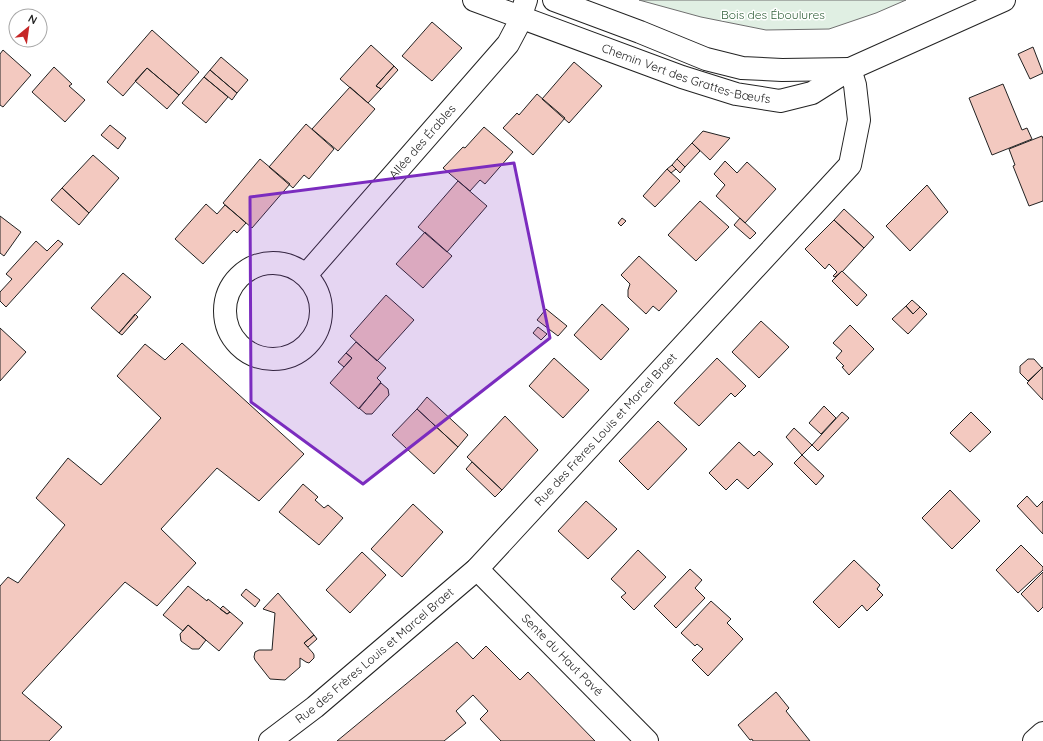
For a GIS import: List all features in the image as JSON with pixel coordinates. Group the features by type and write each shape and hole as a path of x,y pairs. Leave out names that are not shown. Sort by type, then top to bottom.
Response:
{"street":[{"name":"Chemin Vert des Grattes-Bœufs","path":"474,0 523,8 682,77 736,94 780,101 812,93 850,69 1004,0"},
{"path":"554,0 640,32 706,59 742,68 782,70 850,69"},
{"name":"Allée des Érables","path":"306,275 508,44 517,27 523,8"},
{"name":"Rue des Frères Louis et Marcel Braet","path":"270,741 315,707 477,569 850,165 859,120 855,85 850,69"},
{"path":"278,263 293,267 306,275 315,287 321,301 322,315 319,330 311,342 300,352 286,358 272,360 257,358 244,350 233,339 226,324 224,309 228,293 236,280 248,270 262,264 278,263"},
{"name":"Sente du Haut Pavé","path":"477,569 647,741"},
{"path":"1034,741 1043,733"}],"highlighted area":[{"path":"514,163 550,338 363,484 251,402 250,197"}],"green space":[{"name":"Bois des Éboulures","path":"639,0 906,0 876,13 829,29 766,30 701,17"}],"building":[{"path":"432,22 462,48 432,81 402,56"},
{"path":"152,30 199,72 179,95 147,68 123,96 107,82"},
{"path":"371,45 394,66 376,86 381,89 368,103 340,79"},
{"path":"1033,47 1043,73 1030,79 1018,54"},
{"path":"3,50 31,75 3,107 0,105 0,54"},
{"path":"221,57 248,80 237,93 210,70"},
{"path":"574,62 602,86 569,123 542,99"},
{"path":"394,66 398,70 381,89 376,86"},
{"path":"54,67 72,84 69,86 85,100 65,122 32,92"},
{"path":"147,68 179,95 167,109 135,81"},
{"path":"210,70 237,93 232,100 204,77"},
{"path":"204,77 228,97 206,123 182,103"},
{"path":"1003,84 1022,130 1027,128 1032,139 992,155 969,98"},
{"path":"350,87 375,109 338,151 312,129"},
{"path":"537,94 565,118 533,155 503,128 517,113 519,115"},
{"path":"306,124 334,149 309,179 304,175 293,188 269,167"},
{"path":"110,125 126,138 118,149 101,135"},
{"path":"484,127 513,152 485,184 480,180 470,191 443,168 463,147 465,148"},
{"path":"703,131 730,138 710,160 692,143"},
{"path":"1042,136 1043,201 1029,206 1013,166 1015,165 1009,149"},
{"path":"692,143 700,151 685,167 677,159"},
{"path":"93,155 119,178 89,213 62,188"},
{"path":"260,159 290,184 252,228 223,203"},
{"path":"677,159 685,167 680,173 672,165"},
{"path":"725,161 737,173 747,162 776,189 745,223 716,196 725,185 714,174"},
{"path":"672,165 676,169 671,173 667,169"},
{"path":"667,169 680,181 655,207 643,196"},
{"path":"458,181 487,206 447,252 418,227"},
{"path":"927,185 948,212 910,251 886,226"},
{"path":"62,188 89,213 79,225 51,200"},
{"path":"700,201 729,227 696,261 668,235"},
{"path":"206,204 217,214 225,205 246,223 237,233 234,230 203,264 175,239"},
{"path":"844,209 874,237 864,248 834,220"},
{"path":"0,216 21,232 4,256 0,253"},
{"path":"622,218 626,221 621,226 618,223"},
{"path":"740,218 756,233 750,239 734,225"},
{"path":"834,220 864,248 842,272 835,277 833,276 837,272 829,264 825,269 805,249"},
{"path":"425,232 452,256 423,288 396,264"},
{"path":"58,240 63,244 6,307 0,301 0,292 12,279 6,274 36,241 47,251"},
{"path":"639,256 677,291 659,311 653,306 646,314 628,297 630,284 621,275"},
{"path":"842,271 867,295 857,306 832,281"},
{"path":"123,273 151,297 119,333 91,308"},
{"path":"386,295 414,320 377,361 350,336"},
{"path":"912,300 920,307 913,314 906,306"},
{"path":"602,304 629,329 601,360 574,335"},
{"path":"906,306 913,314 920,307 927,314 908,334 892,319"},
{"path":"546,309 567,326 558,336 537,320"},
{"path":"135,314 138,317 122,335 119,333"},
{"path":"761,321 789,347 759,378 732,352"},
{"path":"850,325 874,349 849,375 842,367 844,366 836,358 842,351 833,343"},
{"path":"538,327 547,334 541,340 533,333"},
{"path":"0,328 26,352 0,381"},
{"path":"356,342 386,368 377,378 381,382 359,409 330,383 352,358 346,353"},
{"path":"182,343 304,454 259,501 217,468 161,529 196,563 157,606 125,582 22,693 62,727 49,741 0,741 0,586 8,577 18,583 65,525 36,498 68,458 101,485 161,418 117,376 145,344 165,360"},
{"path":"346,353 352,358 344,367 338,362"},
{"path":"554,358 589,390 563,418 529,386"},
{"path":"717,358 746,386 735,397 731,393 699,426 674,403"},
{"path":"1028,359 1034,359 1042,368 1028,381 1020,373 1020,366"},
{"path":"1043,367 1043,400 1027,383"},
{"path":"381,383 388,389 389,395 372,414 366,414 359,408"},
{"path":"427,397 468,435 458,447 417,409"},
{"path":"824,406 836,418 821,434 809,423"},
{"path":"417,409 458,447 434,474 392,435"},
{"path":"842,412 849,418 818,451 812,445"},
{"path":"971,412 991,432 970,452 950,433"},
{"path":"505,416 538,450 502,490 467,457"},
{"path":"658,421 687,449 648,490 619,461"},
{"path":"794,428 812,445 802,455 786,437"},
{"path":"739,442 754,456 759,451 773,464 748,489 737,479 726,490 709,473"},
{"path":"802,455 824,476 816,485 794,463"},
{"path":"472,462 502,490 495,497 466,469"},
{"path":"303,484 318,497 315,500 324,508 328,505 343,518 319,545 279,512"},
{"path":"950,490 980,521 952,549 922,518"},
{"path":"1027,496 1037,507 1043,501 1043,534 1017,506"},
{"path":"586,501 617,529 588,559 558,531"},
{"path":"413,504 443,532 402,577 371,549"},
{"path":"1021,545 1043,567 1043,570 1018,593 996,570"},
{"path":"638,550 666,577 634,610 621,597 626,593 611,579"},
{"path":"362,552 386,575 350,613 326,590"},
{"path":"854,560 880,585 877,589 883,595 867,611 862,605 839,628 813,602"},
{"path":"690,569 702,580 695,588 705,598 676,628 654,606"},
{"path":"1043,572 1043,607 1038,612 1021,594"},
{"path":"188,586 227,614 230,612 243,623 219,651 188,625 183,631 163,615"},
{"path":"246,589 260,600 255,607 241,595"},
{"path":"278,593 314,635 304,643 313,653 314,658 309,663 300,658 300,667 285,680 270,679 254,657 255,652 259,650 272,650 275,613 263,609"},
{"path":"711,601 731,619 727,623 743,639 708,676 692,660 703,649 697,644 695,646 681,633"},
{"path":"223,606 230,612 227,614 220,609"},
{"path":"188,625 206,640 199,649 192,649 181,641 180,634"},
{"path":"314,635 317,639 308,647 304,643"},
{"path":"457,642 473,659 486,646 520,680 528,672 595,741 501,741 480,719 488,711 473,695 456,711 466,723 444,741 337,741"},
{"path":"776,692 789,708 786,711 810,741 753,741 752,739 750,740 738,725"}]}
